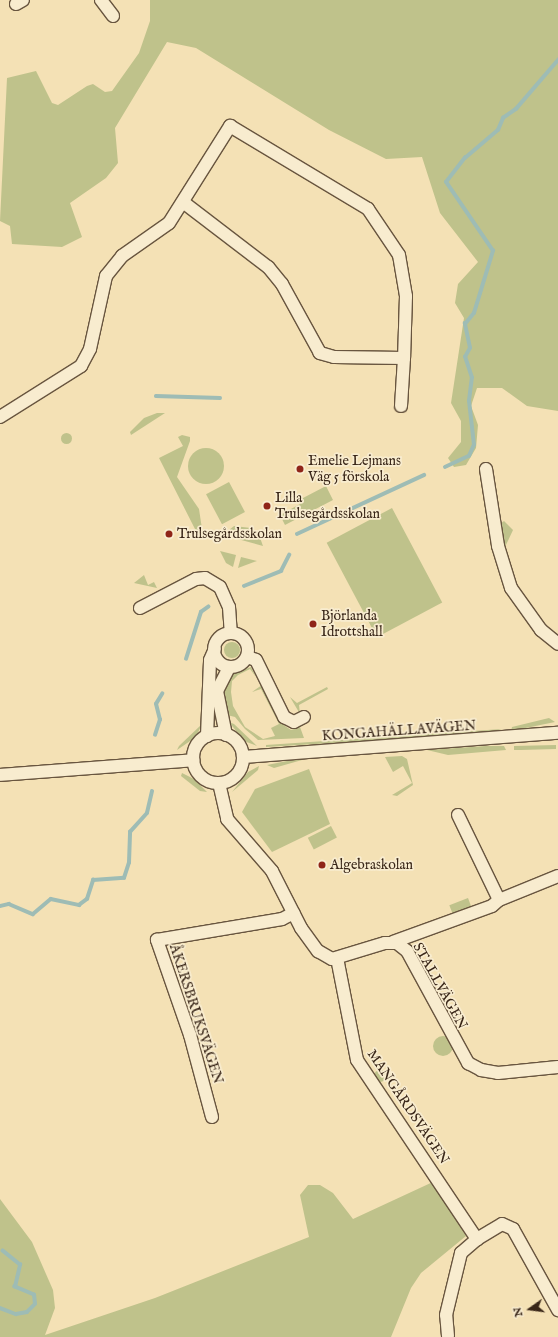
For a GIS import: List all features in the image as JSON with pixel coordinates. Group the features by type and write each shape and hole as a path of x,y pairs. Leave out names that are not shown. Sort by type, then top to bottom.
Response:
{"street":[{"path":"101,0 113,16"},
{"path":"0,417 81,366 90,350 106,276 122,256 169,223 230,126 368,208 399,255 406,296 401,406"},
{"path":"183,202 268,266 282,284 320,353 334,357 404,358"},
{"path":"486,469 498,546 511,588 542,630 558,644"},
{"path":"140,608 196,579 206,578 220,587 229,607 231,633"},
{"path":"207,736 210,660 215,649 221,637 231,633 246,641 247,657 239,665 228,666 218,660 215,649"},
{"path":"247,657 256,660 284,717 294,722 304,717"},
{"path":"226,735 217,691 228,666"},
{"name":"KONGAHÄLLAVÄGEN","path":"243,757 558,733"},
{"path":"226,735 238,743 243,757 238,773 219,783 203,778 193,760 196,746 207,736 226,735"},
{"path":"0,775 193,760"},
{"path":"219,783 227,819 272,871 312,945 326,956 337,958"},
{"path":"458,815 499,900"},
{"path":"393,942 492,906 499,900 558,876"},
{"name":"ÅKERSBRUKSVÄGEN","path":"212,1117 190,1035 157,940 282,919 294,913"},
{"name":"STALLVÄGEN","path":"337,958 393,942 407,951 468,1063 480,1070 498,1073 558,1067"},
{"name":"MANGÅRDSVÄGEN","path":"337,958 354,1054 477,1239"},
{"path":"448,1336 446,1315 461,1253 477,1239 502,1224 513,1229 558,1310"}],"green space":[{"path":"150,0 558,0 558,411 527,406 502,388 477,388 471,406 478,425 476,448 466,465 454,467 448,458 461,442 461,421 451,403 464,318 455,303 458,284 478,262 440,213 422,157 386,159 329,130 196,48 167,42 115,128 118,163 106,178 70,203 82,237 62,247 12,244 10,226 0,221 7,78 36,71 52,103 58,105 87,86 93,84 105,92 112,91 139,53 150,21"},
{"path":"157,413 165,413 131,435 130,432 144,418"},
{"path":"66,432 70,434 72,438 70,442 66,444 62,442 60,438 62,434"},
{"path":"182,435 190,437 190,441 177,477 199,509 202,529 196,531 159,458 183,446 178,437"},
{"path":"209,448 219,453 223,459 223,473 219,479 213,483 203,484 193,479 189,473 188,463 193,453 199,449"},
{"path":"229,482 245,512 222,524 206,494"},
{"path":"326,486 333,500 285,525 280,515 300,504 296,497 301,495 303,498"},
{"path":"392,508 442,602 377,637 327,543"},
{"path":"504,521 513,530 505,547 500,524"},
{"path":"234,526 251,528 259,535 263,546 223,535"},
{"path":"220,551 236,555 233,567 226,563"},
{"path":"241,557 257,561 238,568"},
{"path":"144,575 148,585 154,582 157,588 134,583"},
{"path":"232,642 238,644 240,650 238,656 232,658 226,656 224,650 226,644"},
{"path":"251,667 256,677 250,669 238,675 232,681 231,692 233,706 245,727 263,739 275,736 271,728 279,724 261,689 252,692 262,685 285,726 291,730 300,727 304,738 258,740 245,729 235,717 227,715 220,698 230,675"},
{"path":"327,687 328,689 299,705 300,714 290,697 297,703"},
{"path":"549,718 555,722 511,731 512,727"},
{"path":"229,722 234,724 257,746 244,741"},
{"path":"202,724 196,737 177,750 179,746"},
{"path":"502,729 484,734 266,747 266,745"},
{"path":"556,745 556,749 514,750 514,746"},
{"path":"504,746 506,750 448,755 427,750"},
{"path":"402,756 407,759 413,785 397,796 392,795 412,783 403,766 393,772 385,757"},
{"path":"309,758 274,768 267,765 297,759"},
{"path":"259,766 258,770 232,792 248,772"},
{"path":"309,769 330,824 272,852 242,812 255,789"},
{"path":"182,773 194,779 207,792 200,791 181,776"},
{"path":"331,826 337,838 314,849 308,838"},
{"path":"468,898 471,906 453,914 449,905"},
{"path":"443,1036 450,1039 453,1046 450,1053 443,1056 436,1053 433,1046 436,1039"},
{"path":"378,1070 382,1070 386,1076 382,1082 378,1082 374,1078 374,1074"},
{"path":"435,1181 466,1236 421,1273 411,1288 391,1337 0,1337 0,1199 32,1242 53,1290 55,1308 45,1335 155,1298 309,1237 300,1195 308,1185 320,1185 333,1193 353,1219"}],"waterway":[{"path":"445,467 469,456 474,445 469,401 472,378 465,357 470,348 465,324 474,313 493,251 446,182 465,158 498,130 503,118 516,109 558,60"},
{"path":"156,396 220,398"},
{"path":"297,534 424,475"},
{"path":"244,586 281,571 289,555"},
{"path":"186,659 201,612 208,607"},
{"path":"155,735 160,720 156,704 162,694"},
{"path":"0,906 9,904 33,914 51,899 79,905 87,899 93,880 124,878 129,863 130,832 147,813 152,792"},
{"path":"0,1308 16,1314 27,1312 35,1304 34,1295 15,1287 20,1265 3,1251"}],"place":[{"name":"Emelie Lejmans Väg 5 förskola","path":"300,469"},
{"name":"Lilla Trulsegårdsskolan","path":"267,506"},
{"name":"Trulsegårdsskolan","path":"169,534"},
{"name":"Björlanda Idrottshall","path":"313,624"},
{"name":"Algebraskolan","path":"322,865"}]}
